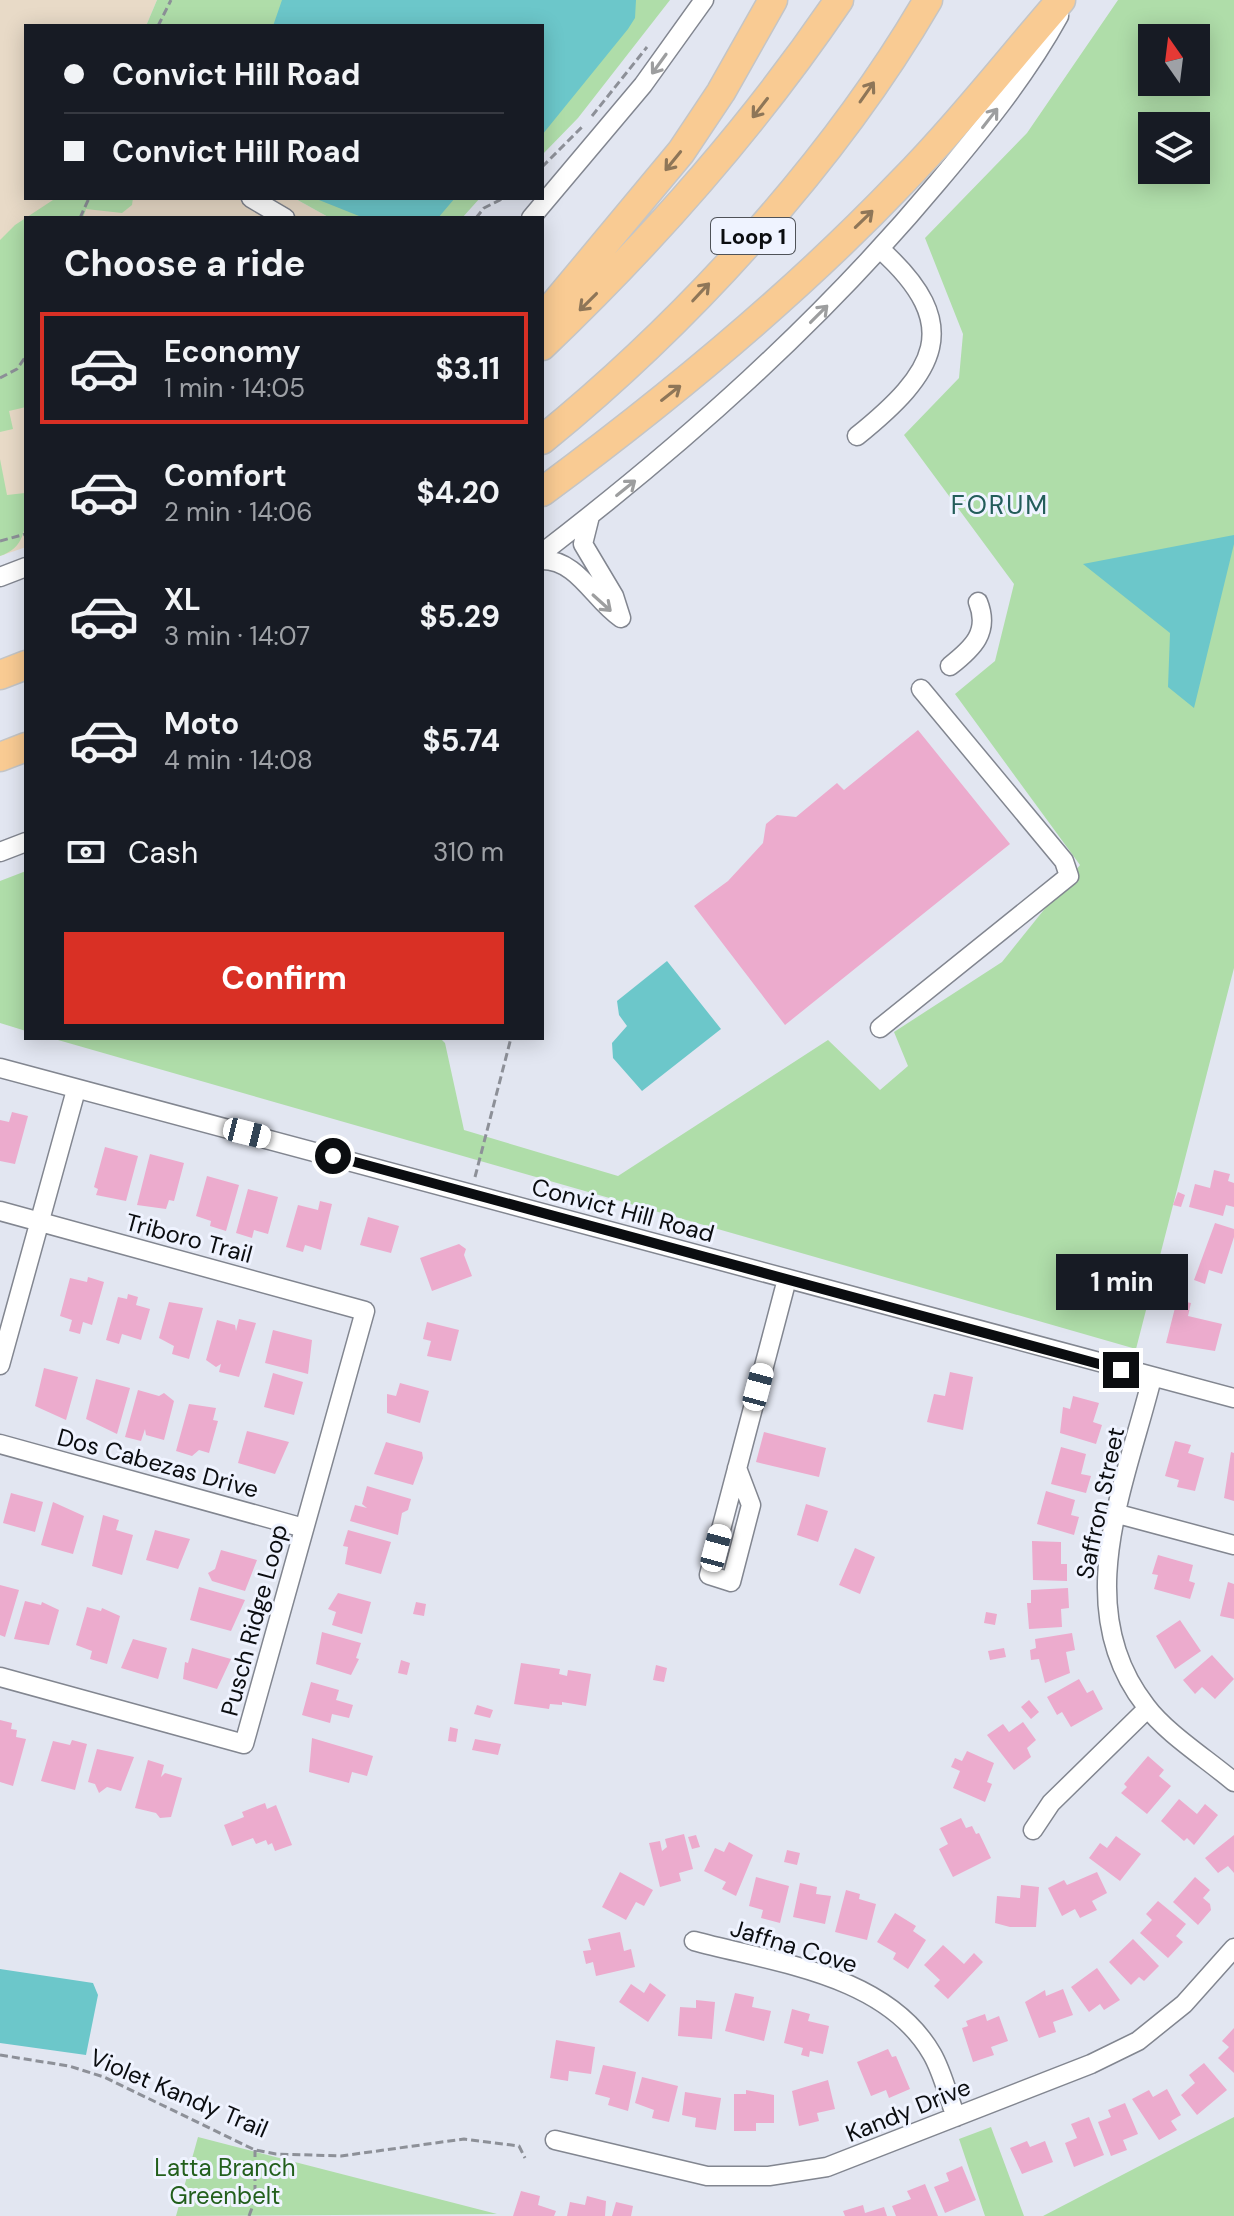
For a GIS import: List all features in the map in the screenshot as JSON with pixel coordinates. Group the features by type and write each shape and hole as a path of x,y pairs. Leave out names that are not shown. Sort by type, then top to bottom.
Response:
{"highway":[{"path":"544,317 681,152 721,92 773,0"},
{"name":"Loop 1","path":"544,344 640,250 691,193 802,55 839,0"},
{"name":"Loop 1","path":"544,438 636,358 749,241 852,113 928,0"},
{"path":"544,490 681,385 813,269 901,184 1061,0"},
{"path":"0,675 24,666"},
{"path":"0,757 24,748"}],"street":[{"path":"533,216 643,85 704,0"},
{"path":"544,551 692,433 775,358 880,249 1002,103 1048,36 1068,0"},
{"path":"254,200 282,216"},
{"path":"857,436 904,395 925,366 930,344 930,311 913,280 880,249"},
{"path":"544,560 568,566 599,602 621,618 614,596 583,544 590,516"},
{"path":"0,577 24,568"},
{"path":"950,666 966,654 982,630 983,614 978,602"},
{"path":"880,1028 1069,876 1064,861 921,689"},
{"path":"0,852 24,843"},
{"name":"Convict Hill Road","path":"0,1068 1234,1398"},
{"path":"0,1365 76,1090"},
{"name":"Triboro Trail","path":"0,1211 365,1311"},
{"path":"737,1468 751,1505 731,1582 709,1575 737,1468 787,1279"},
{"name":"Pusch Ridge Loop","path":"0,1677 244,1744 365,1311"},
{"name":"Saffron Street","path":"1152,1378 1104,1578 1107,1623 1122,1671 1147,1709 1234,1782"},
{"name":"Dos Cabezas Drive","path":"0,1444 304,1528"},
{"path":"1118,1514 1234,1545"},
{"path":"1033,1830 1051,1803 1147,1709"},
{"name":"Jaffna Cove","path":"694,1941 839,1981 877,1999 908,2021 933,2055 956,2117"},
{"name":"Kandy Drive","path":"555,2140 683,2173 730,2178 769,2176 827,2167 1138,2041 1184,2004 1234,1948"}],"path":[{"path":"159,24 171,0"},
{"path":"544,165 587,122 649,44"},
{"path":"478,216 484,208 500,200"},
{"path":"0,378 17,369 24,359"},
{"path":"0,541 24,535"},
{"path":"475,1177 510,1040"},
{"name":"Violet Kandy Trail","path":"0,2055 69,2066 104,2077 255,2150 341,2156 464,2139 519,2146 525,2158"},
{"path":"249,2216 255,2200 255,2150"}],"shaded area":[{"path":"0,0 157,0 147,24 24,24 24,200 298,200 326,216 24,216 24,548 0,556"}],"green space":[{"path":"157,0 670,0 578,118 544,153 544,24 147,24"},
{"path":"1118,0 1234,0 1234,968 1136,1349 58,1040 442,1040 464,1130 618,1176 828,1040 880,1090 908,1066 894,1032 1002,962 1080,865 955,694 995,661 1014,584 904,435 959,378 963,334 925,238 1027,133"},
{"path":"53,200 133,200 132,205 122,213 86,209 84,216 29,216"},
{"path":"298,200 478,200 464,216 326,216"},
{"path":"24,219 24,407 9,411 13,429 0,432 0,240"},
{"path":"0,459 7,495 24,493 24,532 16,546 0,556"},
{"path":"24,872 24,1030 0,1023 0,881"},
{"path":"1234,2117 1234,2216 1043,2216"},
{"path":"991,2127 1024,2216 985,2216 959,2139"},
{"name":"Latta Branch Greenbelt","path":"198,2137 497,2214 176,2216"}],"water":[{"path":"282,0 636,0 635,18 628,29 544,133 544,24 274,24"},
{"path":"319,200 453,200 440,216 359,216"},
{"path":"1234,535 1194,708 1168,687 1170,633 1083,564"},
{"path":"667,961 721,1029 642,1091 613,1058 612,1043 627,1026 619,1015 617,1001"},
{"path":"0,1969 93,1983 98,1995 86,2055 0,2043"}],"building":[{"path":"918,730 1010,844 785,1025 694,906 728,881 763,843 766,824 777,815 796,817 837,783 844,790"},
{"path":"12,1112 28,1116 15,1164 0,1161 0,1120 9,1122"},
{"path":"105,1147 138,1156 126,1201 96,1195 98,1189 94,1187"},
{"path":"150,1154 184,1163 174,1201 169,1200 166,1209 137,1205"},
{"path":"1214,1170 1230,1174 1228,1181 1234,1183 1234,1207 1226,1205 1223,1216 1189,1207 1195,1184 1210,1188"},
{"path":"207,1176 239,1185 226,1231 210,1226 211,1221 196,1216"},
{"path":"248,1189 278,1197 268,1234 254,1230 252,1238 236,1233"},
{"path":"1178,1192 1185,1195 1181,1207 1173,1205"},
{"path":"320,1201 332,1204 321,1250 305,1245 303,1252 286,1247 298,1205 318,1210"},
{"path":"368,1217 399,1226 391,1253 360,1245"},
{"path":"1215,1223 1234,1229 1234,1237 1222,1274 1209,1270 1205,1284 1194,1280"},
{"path":"459,1244 466,1249 464,1255 472,1276 432,1291 420,1258"},
{"path":"88,1277 104,1282 92,1325 83,1322 80,1334 69,1331 72,1320 60,1316 70,1278 87,1282"},
{"path":"128,1294 138,1297 136,1305 150,1309 141,1340 122,1334 119,1344 106,1340 118,1297 127,1299"},
{"path":"1177,1300 1191,1303 1188,1316 1222,1324 1215,1351 1166,1343"},
{"path":"169,1302 203,1308 189,1359 172,1354 174,1346 159,1338"},
{"path":"239,1319 256,1323 239,1377 219,1372 221,1364 216,1367 206,1360 217,1320 235,1325 236,1331"},
{"path":"427,1322 459,1330 451,1361 427,1356 431,1341 423,1339"},
{"path":"273,1330 312,1340 308,1374 265,1363"},
{"path":"44,1368 78,1377 66,1420 35,1406"},
{"path":"950,1372 973,1377 963,1430 927,1422 934,1394 945,1396"},
{"path":"273,1373 303,1382 294,1415 264,1407"},
{"path":"96,1379 130,1388 117,1434 86,1419"},
{"path":"400,1383 429,1391 420,1423 387,1413 387,1394 396,1396"},
{"path":"138,1390 159,1396 164,1393 174,1401 164,1440 146,1435 145,1429 141,1441 125,1437"},
{"path":"1073,1396 1099,1403 1093,1422 1102,1425 1096,1444 1060,1433 1063,1407 1070,1409"},
{"path":"189,1404 216,1408 213,1420 218,1421 209,1453 199,1450 192,1456 176,1451"},
{"path":"247,1431 289,1442 275,1474 238,1463"},
{"path":"764,1432 826,1448 819,1477 756,1462"},
{"path":"1175,1441 1191,1445 1188,1453 1204,1458 1195,1491 1177,1487 1179,1480 1165,1476"},
{"path":"386,1442 422,1452 423,1458 413,1485 374,1474"},
{"path":"1061,1447 1086,1454 1081,1474 1091,1476 1086,1493 1051,1484"},
{"path":"1231,1452 1234,1453 1234,1501 1224,1498"},
{"path":"367,1486 411,1499 408,1510 402,1513 398,1535 350,1521 355,1505 367,1508 362,1504"},
{"path":"1046,1491 1075,1500 1071,1515 1079,1517 1074,1535 1037,1524"},
{"path":"11,1493 43,1502 35,1532 3,1523"},
{"path":"53,1502 84,1516 73,1554 41,1545"},
{"path":"806,1504 828,1511 818,1542 797,1535"},
{"path":"103,1515 119,1520 116,1530 133,1535 122,1575 92,1566"},
{"path":"155,1530 190,1539 178,1569 146,1560"},
{"path":"348,1530 391,1542 381,1574 345,1564 348,1547 343,1546"},
{"path":"1032,1541 1061,1542 1061,1564 1067,1564 1067,1581 1033,1580"},
{"path":"855,1548 875,1557 860,1594 839,1585"},
{"path":"221,1550 257,1560 245,1591 212,1581 208,1573 215,1569"},
{"path":"1158,1555 1193,1565 1189,1581 1195,1583 1190,1599 1154,1589 1158,1575 1152,1574"},
{"path":"1228,1582 1234,1584 1234,1619 1220,1616"},
{"path":"0,1585 19,1590 5,1637 0,1635"},
{"path":"199,1587 245,1600 231,1631 190,1620"},
{"path":"1068,1588 1069,1608 1061,1609 1062,1627 1029,1629 1027,1603 1031,1603 1031,1590"},
{"path":"338,1593 371,1602 362,1634 332,1625 336,1612 328,1609"},
{"path":"25,1601 41,1605 42,1602 59,1610 49,1645 14,1639"},
{"path":"416,1602 426,1604 424,1616 413,1614"},
{"path":"87,1607 101,1611 102,1608 120,1616 107,1664 90,1659 92,1651 76,1645"},
{"path":"986,1612 997,1614 995,1625 984,1623"},
{"path":"1180,1620 1201,1651 1175,1669 1156,1636"},
{"path":"322,1632 361,1643 356,1658 359,1659 351,1675 316,1664"},
{"path":"1072,1633 1075,1650 1066,1652 1070,1673 1045,1683 1039,1659 1031,1660 1030,1650 1036,1648 1035,1639"},
{"path":"133,1639 167,1648 158,1679 121,1668"},
{"path":"192,1648 231,1659 217,1689 183,1679 185,1662 188,1663"},
{"path":"1004,1648 1006,1657 990,1660 988,1651"},
{"path":"1212,1655 1234,1679 1215,1699 1202,1687 1195,1694 1183,1680"},
{"path":"401,1660 410,1663 407,1675 398,1673"},
{"path":"521,1663 560,1669 559,1674 567,1676 568,1670 591,1674 586,1706 562,1702 562,1705 550,1704 549,1709 514,1704"},
{"path":"656,1665 667,1668 664,1682 653,1680"},
{"path":"1079,1679 1087,1693 1093,1690 1103,1709 1071,1727 1062,1712 1057,1715 1047,1697"},
{"path":"311,1682 339,1690 336,1700 353,1705 349,1718 332,1714 330,1723 302,1715"},
{"path":"1029,1700 1039,1712 1031,1719 1021,1707"},
{"path":"477,1705 493,1710 490,1718 474,1714"},
{"path":"0,1720 12,1723 11,1729 17,1730 16,1737 26,1739 13,1786 0,1782"},
{"path":"1023,1722 1036,1740 1027,1748 1031,1757 1014,1770 987,1735 1003,1724 1009,1732"},
{"path":"450,1727 458,1729 456,1742 448,1741"},
{"path":"312,1738 373,1756 367,1776 352,1772 349,1783 309,1772"},
{"path":"475,1739 501,1744 498,1755 472,1750"},
{"path":"72,1740 87,1744 75,1790 41,1781 53,1741 70,1745"},
{"path":"97,1749 134,1757 121,1791 107,1787 99,1793 95,1784 88,1782"},
{"path":"967,1751 994,1763 987,1782 992,1784 985,1802 953,1788 960,1771 951,1767 955,1758 962,1761"},
{"path":"1148,1756 1164,1770 1159,1776 1171,1786 1147,1814 1121,1793 1127,1787 1124,1784"},
{"path":"148,1760 164,1765 161,1777 165,1773 182,1778 171,1817 160,1818 156,1813 135,1808"},
{"path":"1179,1799 1197,1814 1205,1804 1218,1815 1194,1845 1187,1838 1184,1841 1161,1821"},
{"path":"265,1803 267,1809 276,1805 292,1845 275,1851 272,1843 268,1845 266,1840 256,1844 253,1838 232,1846 224,1825 244,1817 242,1812"},
{"path":"961,1818 966,1828 972,1826 976,1834 979,1833 991,1858 953,1877 939,1849 948,1844 940,1828"},
{"path":"684,1834 693,1869 679,1873 681,1881 660,1887 649,1843 660,1841 662,1851 667,1847 665,1839"},
{"path":"696,1835 700,1847 692,1849 688,1837"},
{"path":"1234,1835 1234,1873 1228,1866 1218,1873 1205,1858"},
{"path":"1116,1836 1141,1854 1120,1881 1089,1858 1100,1843 1107,1848"},
{"path":"729,1842 753,1855 736,1896 722,1889 726,1882 704,1871 715,1848 724,1852"},
{"path":"787,1850 800,1853 797,1865 784,1862"},
{"path":"620,1872 653,1890 644,1906 636,1902 626,1920 602,1907"},
{"path":"1097,1872 1107,1893 1092,1901 1097,1910 1080,1918 1075,1909 1062,1916 1048,1888 1064,1880 1067,1885"},
{"path":"756,1877 789,1886 780,1923 761,1918 763,1910 749,1906"},
{"path":"1195,1877 1210,1890 1203,1898 1210,1904 1211,1910 1198,1925 1173,1902"},
{"path":"800,1883 817,1887 816,1894 831,1896 825,1924 793,1917"},
{"path":"1021,1885 1039,1887 1036,1927 1010,1927 995,1923 997,1896 1020,1898"},
{"path":"846,1890 860,1894 859,1899 876,1904 867,1940 835,1932"},
{"path":"1158,1901 1186,1924 1176,1936 1183,1942 1168,1958 1140,1933 1152,1920 1146,1914"},
{"path":"895,1913 916,1926 913,1931 926,1940 908,1969 893,1959 896,1953 877,1942"},
{"path":"620,1932 624,1951 631,1949 635,1967 596,1976 593,1962 586,1964 583,1951 591,1950 588,1939"},
{"path":"1133,1939 1159,1966 1144,1981 1139,1977 1131,1985 1109,1962"},
{"path":"943,1945 964,1964 974,1953 983,1962 948,1999 934,1986 940,1980 924,1965"},
{"path":"1097,1968 1120,2000 1104,2010 1100,2004 1089,2012 1071,1987"},
{"path":"650,1983 666,1995 648,2022 619,2002 631,1984 644,1993"},
{"path":"1063,1989 1073,2015 1053,2022 1056,2032 1039,2038 1025,2002 1045,1990 1046,1996"},
{"path":"735,1993 754,1997 752,2007 771,2011 764,2041 725,2031"},
{"path":"696,2000 715,2002 712,2039 678,2036 680,2007 696,2008"},
{"path":"792,2009 810,2014 808,2021 829,2026 823,2054 810,2051 809,2057 801,2055 803,2048 784,2043"},
{"path":"985,2014 987,2021 999,2016 1008,2041 991,2047 994,2055 973,2062 962,2028 968,2026 966,2021"},
{"path":"1234,2028 1234,2073 1218,2058 1229,2047 1222,2041"},
{"path":"556,2040 595,2047 591,2074 569,2071 568,2081 550,2078"},
{"path":"888,2049 892,2057 896,2056 910,2089 889,2098 886,2090 871,2096 857,2062"},
{"path":"1204,2063 1227,2090 1197,2115 1181,2095 1195,2083 1189,2075"},
{"path":"603,2065 636,2072 628,2111 608,2105 610,2098 595,2094"},
{"path":"642,2077 678,2086 669,2122 652,2118 654,2110 635,2103"},
{"path":"828,2080 835,2109 817,2113 819,2121 799,2126 792,2091"},
{"path":"1167,2089 1181,2115 1171,2121 1177,2130 1159,2140 1132,2099 1149,2090 1153,2097"},
{"path":"746,2090 774,2095 774,2123 756,2123 756,2131 734,2131 734,2094 746,2094"},
{"path":"685,2092 721,2098 716,2130 695,2127 696,2118 682,2115"},
{"path":"1125,2103 1138,2134 1123,2140 1127,2150 1111,2156 1098,2122 1111,2117 1108,2110"},
{"path":"1089,2117 1104,2155 1074,2167 1065,2143 1077,2138 1071,2124"},
{"path":"1027,2141 1030,2147 1045,2141 1053,2162 1022,2174 1010,2148"},
{"path":"962,2166 976,2200 945,2213 934,2187 949,2181 946,2173"},
{"path":"925,2184 938,2216 896,2216 892,2206 911,2199 907,2191"},
{"path":"521,2191 540,2196 538,2205 556,2211 554,2216 513,2216"},
{"path":"587,2196 606,2201 605,2216 567,2216 570,2202 585,2205"},
{"path":"616,2202 633,2206 631,2216 612,2216"},
{"path":"863,2205 865,2213 884,2207 887,2216 845,2216 843,2211"}],"district":[{"name":"FORUM","path":"1000,505"}],"route":[{"path":"333,1156 1121,1370"}]}
